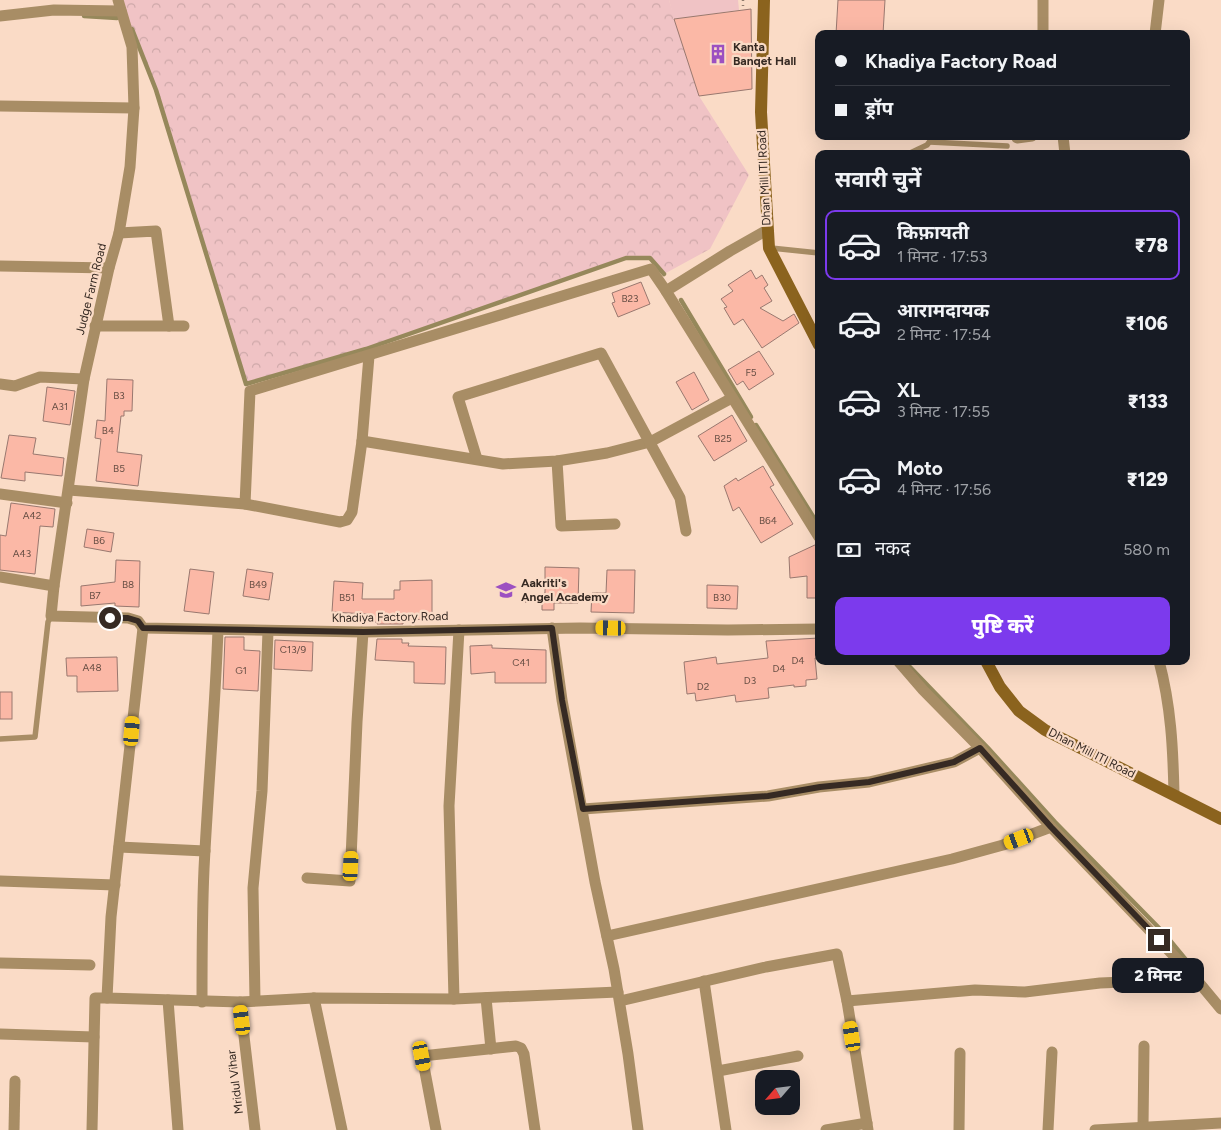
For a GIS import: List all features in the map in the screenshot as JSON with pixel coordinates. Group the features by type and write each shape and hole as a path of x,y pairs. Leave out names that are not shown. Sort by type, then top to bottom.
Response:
{"street":[{"name":"Judge Farm Road","path":"54,586 84,379 95,326 119,233 130,167 134,108 132,46 118,0"},
{"name":"Dhan Mill ITI Road","path":"764,0 761,112 769,248 815,337"},
{"path":"1043,30 1044,0"},
{"path":"1155,30 1159,0"},
{"path":"0,16 54,10 121,12"},
{"path":"0,106 134,108"},
{"path":"666,291 767,230"},
{"path":"119,233 156,231 169,326"},
{"path":"0,266 109,268"},
{"path":"246,504 250,392 651,269 815,531"},
{"path":"95,326 184,326"},
{"path":"477,459 458,397 601,352 680,498 686,531"},
{"path":"68,490 246,504 340,522 347,520 352,512 362,441 369,356"},
{"path":"0,384 15,386 40,376 84,379"},
{"path":"362,441 503,464 557,462 607,453 650,442 732,398"},
{"path":"557,462 561,526 615,524"},
{"path":"0,494 67,503"},
{"path":"0,577 54,586 50,616"},
{"name":"Khadiya Factory Road","path":"50,616 128,618 138,621 143,628 268,631 363,632 552,628 815,629"},
{"path":"107,998 111,917 143,628"},
{"path":"552,628 562,700 583,809 594,882 619,996 638,1130"},
{"path":"202,1002 205,851 218,630"},
{"path":"454,999 449,806 458,630"},
{"path":"255,1000 254,888 262,791 268,631"},
{"path":"307,878 350,881 363,632"},
{"path":"901,665 1051,827 1196,979 1221,1009"},
{"name":"Dhan Mill ITI Road","path":"988,665 1000,687 1019,711 1045,730 1221,819"},
{"path":"1160,665 1168,702 1173,746 1174,794"},
{"path":"583,809 768,796 820,787 869,782 954,762 980,748"},
{"path":"607,936 952,859 1003,845 1051,827"},
{"path":"119,847 205,851"},
{"path":"0,881 115,885"},
{"path":"92,1130 94,998 240,1002 314,998 454,999 619,996 837,954 847,1001 867,1126 826,1130"},
{"path":"0,963 90,965"},
{"path":"847,1001 975,990 1025,992 1100,983 1196,979"},
{"path":"704,981 726,1130"},
{"path":"314,998 342,1130"},
{"path":"486,998 491,1049"},
{"path":"168,1000 178,1130"},
{"name":"Mridul Vihar","path":"240,1002 255,1130"},
{"path":"0,1034 94,1037"},
{"path":"433,1129 422,1056 516,1046 521,1048 524,1054 535,1130"},
{"path":"1143,1127 1144,1046"},
{"path":"1048,1130 1052,1052"},
{"path":"959,1130 960,1053"},
{"path":"718,1071 798,1056"},
{"path":"14,1130 15,1081"},
{"path":"1095,1130 1191,1127 1221,1123"}],"lane":[{"path":"915,150 930,142 1006,146"},
{"path":"769,248 815,253"},
{"path":"0,739 35,737 50,616"}],"path":[{"path":"743,0 743,9"}],"green space":[{"path":"123,0 669,0 699,96 749,175 710,249 664,274 650,258 626,258 366,349 246,384 156,90 128,19"},
{"path":"669,0 738,0 739,10 674,19"}],"building":[{"path":"838,0 885,0 883,30 836,30"},
{"name":"Kanta Banqet Hall","path":"751,9 752,89 699,96 674,19"},
{"path":"751,270 756,279 762,275 768,285 764,288 772,301 760,308 783,321 794,314 799,323 762,348 743,319 734,325 724,308 727,307 721,299 733,291 728,285"},
{"path":"641,282 650,304 618,317 612,303 615,302 612,293"},
{"path":"759,351 774,374 749,390 743,381 737,385 728,370"},
{"path":"694,372 709,400 692,410 676,382"},
{"path":"107,379 133,380 132,411 124,411 124,416 121,416 117,452 142,455 138,486 96,481 101,439 95,438 97,420 105,421"},
{"path":"47,387 75,391 70,425 43,421"},
{"path":"732,415 747,441 714,461 698,436"},
{"path":"9,435 36,438 33,454 64,458 62,476 25,472 25,481 1,478"},
{"path":"763,466 774,485 770,487 793,524 761,543 739,507 733,511 724,486 736,478 738,481"},
{"path":"11,503 55,509 53,527 40,526 35,574 0,570 0,535 6,536"},
{"path":"87,529 114,533 111,552 84,547"},
{"path":"815,545 815,598 807,598 807,576 790,578 789,557"},
{"path":"116,560 140,561 139,607 115,606 115,603 81,606 81,586 115,582"},
{"path":"545,567 579,568 578,603 554,603 554,610 542,610 542,602 525,602 545,593"},
{"path":"190,569 214,572 209,614 184,611"},
{"path":"247,569 273,573 269,600 243,596"},
{"path":"607,570 635,570 634,613 591,612 592,593 606,593"},
{"path":"432,580 432,619 403,620 403,624 377,624 378,622 367,622 367,614 332,612 334,581 363,583 362,599 394,599 394,590 400,590 400,581"},
{"path":"707,585 738,586 737,609 707,608"},
{"path":"225,637 244,637 244,650 260,651 258,691 223,689"},
{"path":"815,638 817,679 806,680 806,686 794,687 794,685 768,688 769,698 736,702 735,695 696,701 695,693 687,694 684,662 716,657 717,664 768,658 766,641"},
{"path":"377,639 402,639 402,643 409,643 408,646 446,647 445,684 414,683 414,662 375,660"},
{"path":"275,640 313,642 312,671 274,669"},
{"path":"492,645 492,648 546,650 546,683 495,683 495,672 471,674 470,646"},
{"path":"117,657 118,691 77,692 77,676 67,676 66,658"},
{"path":"0,692 12,692 12,719 0,719"}],"waterway":[{"path":"84,16 117,18"},
{"path":"132,29 156,90 246,384 366,349 626,258 650,258 664,274"},
{"path":"681,300 751,417"},
{"path":"756,425 815,520"},
{"path":"909,666 988,748 1055,822 1163,932 1196,972"}],"place":[{"name":"Kanta Banqet Hall","path":"718,54"},
{"name":"Aakriti's Angel Academy","path":"506,590"}],"route":[{"path":"110,618 128,618 138,621 143,628 268,631 363,632 552,628 562,700 583,809 768,796 820,787 869,782 954,762 980,748 1051,827 1159,940"}]}
